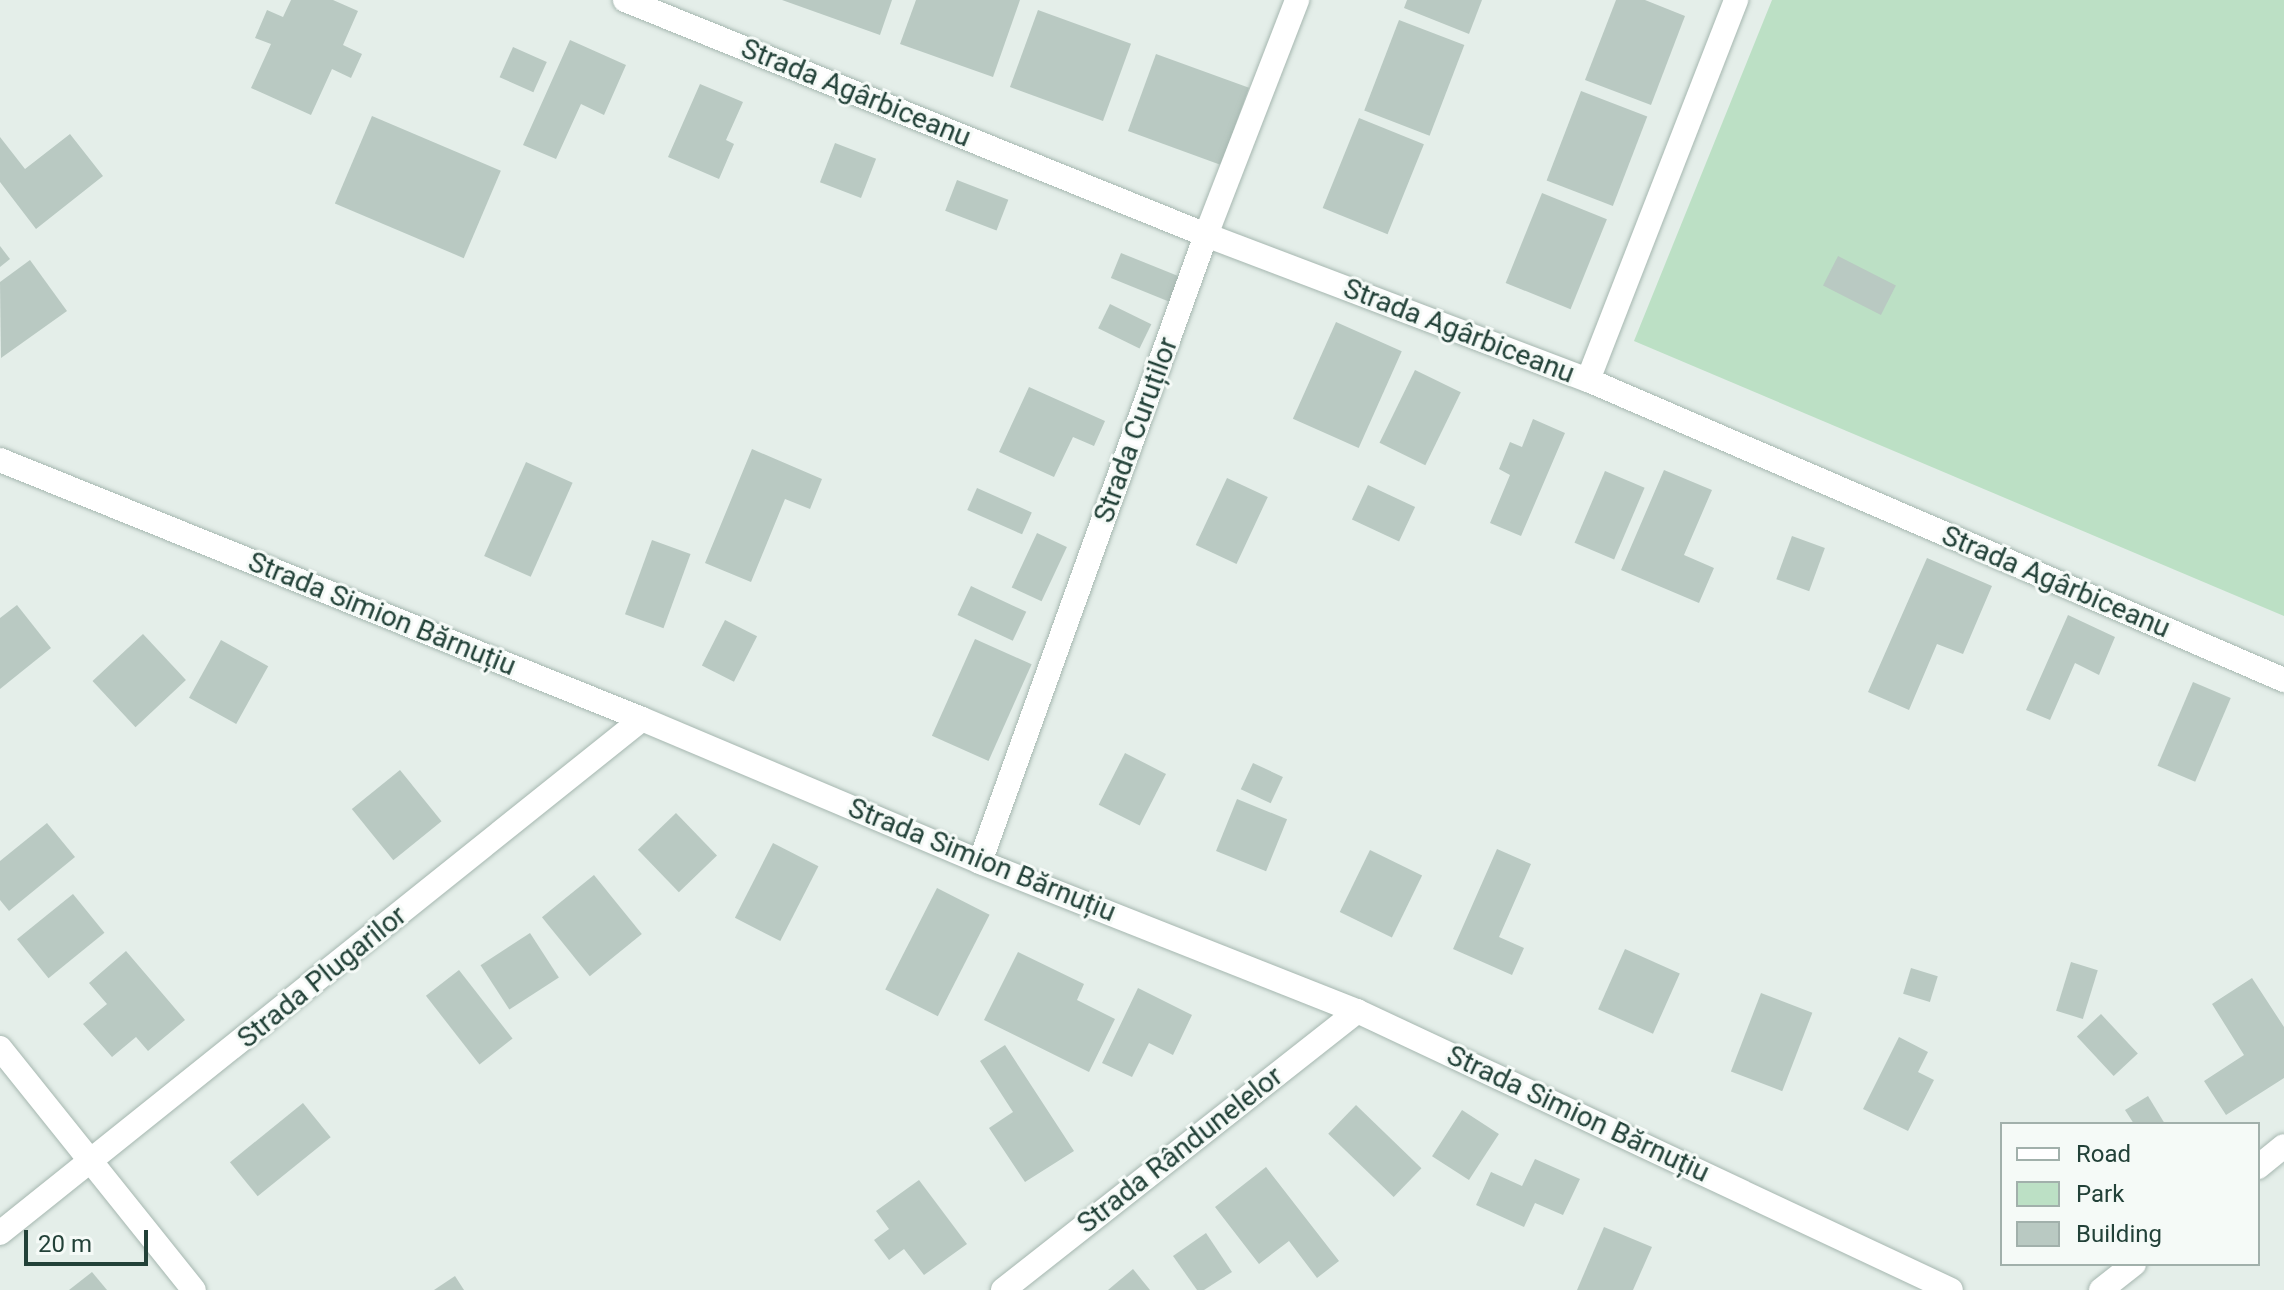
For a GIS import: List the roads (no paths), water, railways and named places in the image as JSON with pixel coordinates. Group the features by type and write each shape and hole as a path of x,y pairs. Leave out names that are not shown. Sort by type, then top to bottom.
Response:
{"street":[{"name":"Strada Agârbiceanu","path":"625,0 1206,235 1588,380 2284,680"},
{"name":"Strada Curuților","path":"980,862 1206,235 1297,0"},
{"path":"1588,380 1736,0"},
{"name":"Strada Simion Bărnuțiu","path":"0,460 642,719 980,862 1357,1011 1951,1290"},
{"name":"Strada Plugarilor","path":"0,1233 642,719"},
{"name":"Strada Rândunelelor","path":"1003,1290 1357,1011"},
{"path":"0,1048 194,1290"},
{"path":"2260,1165 2284,1146"},
{"path":"2101,1290 2131,1266"}]}
